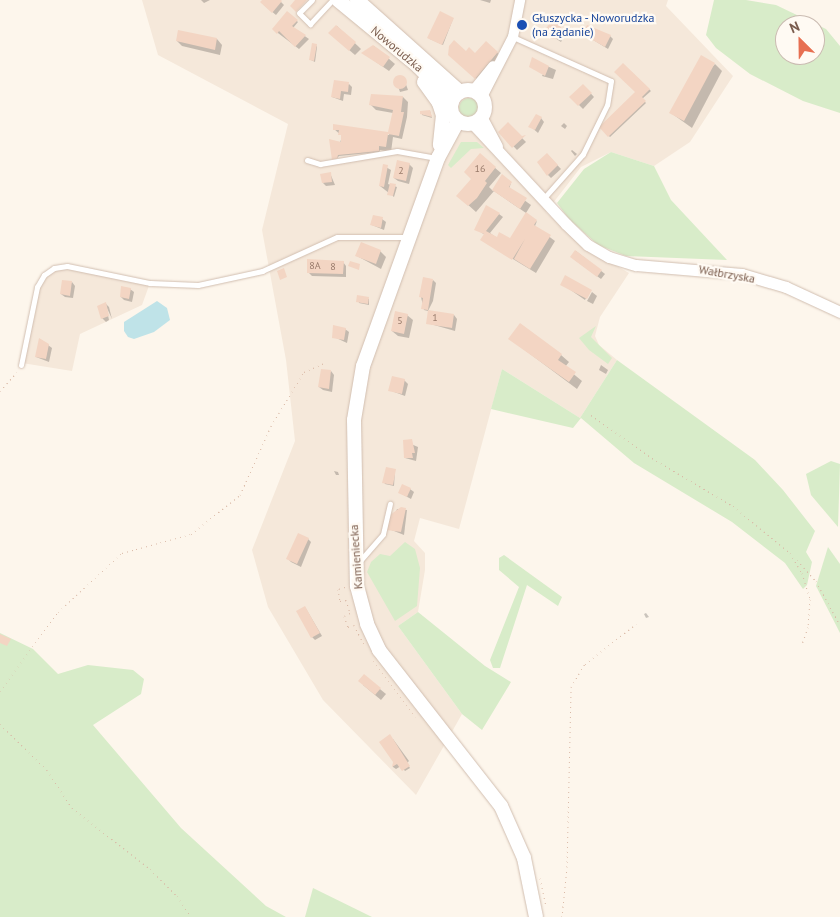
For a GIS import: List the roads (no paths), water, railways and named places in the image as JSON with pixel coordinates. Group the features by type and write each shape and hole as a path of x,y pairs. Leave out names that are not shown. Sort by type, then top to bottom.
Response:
{"main road":[{"name":"Noworudzka","path":"338,0 399,51 467,95"},
{"name":"Noworudzka","path":"357,0 467,95"},
{"path":"399,51 440,103 443,124 438,158"},
{"path":"467,95 486,107 470,122 452,112 467,95"},
{"name":"Kamieniecka","path":"470,122 452,146 438,158 374,332 357,394 354,466 355,563 362,608 379,650 489,787 512,828 531,882 536,917"}],"street":[{"path":"467,95 502,56 513,37 520,0"},
{"path":"470,122 543,198"},
{"name":"Wałbrzyska","path":"543,198 588,245 609,258 636,265 742,274 786,287 840,312"}],"lane":[{"path":"312,0 299,13 310,24 332,0"},
{"path":"513,37 611,81 607,105 583,154 543,198"},
{"path":"307,160 320,164 397,151 438,158"},
{"path":"21,365 37,286 44,275 54,268 67,266 150,283 198,285 262,271 337,238 410,237"},
{"path":"355,563 362,562 383,534 390,504"}],"water":[{"path":"157,301 167,308 170,320 154,332 134,339 128,337 124,331 124,322"}],"place":[{"name":"Głuszycka - Noworudzka (na żądanie)","path":"522,25"}]}
